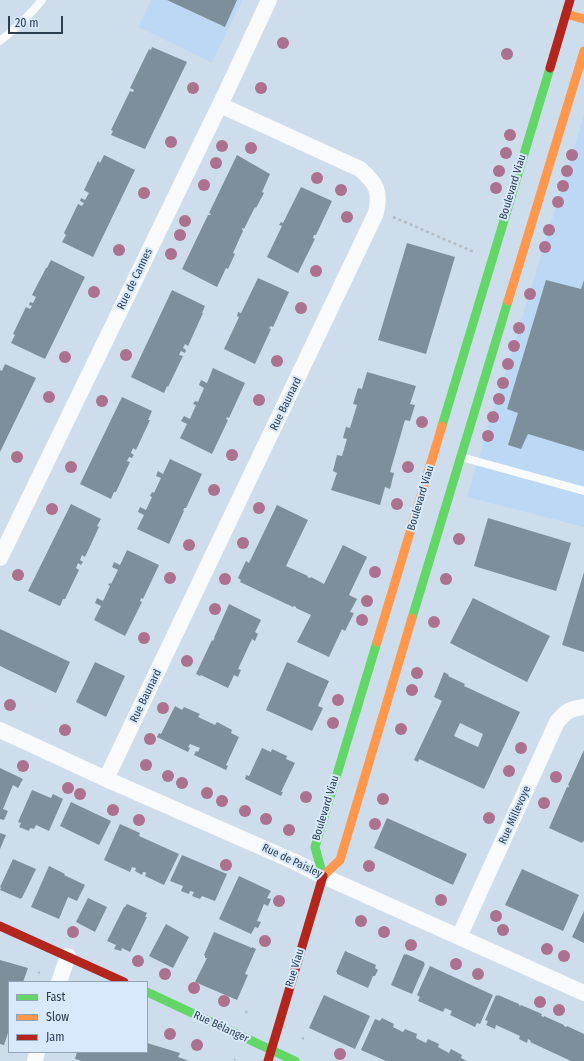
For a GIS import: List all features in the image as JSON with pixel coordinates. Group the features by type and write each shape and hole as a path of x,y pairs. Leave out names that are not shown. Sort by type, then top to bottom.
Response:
{"main road":[{"name":"Boulevard Viau","path":"322,876 315,846 570,0"},
{"path":"566,14 584,19"},
{"path":"322,876 340,860 460,457 584,51"},
{"path":"569,102 579,94"},
{"name":"Rue Viau","path":"268,1061 322,876"},
{"path":"0,926 122,981"},
{"name":"Rue Bélanger","path":"148,992 295,1061"}],"street":[{"name":"Rue de Cannes","path":"0,558 220,105 269,0"},
{"name":"Rue Baunard","path":"106,779 366,235 376,213 379,202 377,190 370,179 360,169 220,105"},
{"name":"Rue Millevoye","path":"459,937 557,722 564,713 584,707"},
{"name":"Rue de Paisley","path":"0,730 584,993"},
{"path":"59,981 68,956"}],"lane":[{"path":"0,41 16,28 42,0"},
{"path":"460,457 584,491"}],"path":[{"path":"393,217 478,253"}],"shaded area":[{"path":"151,0 242,0 212,63 139,27"},
{"path":"584,115 584,527 467,497"}],"building":[{"path":"167,0 237,0 225,27"},
{"path":"152,47 187,62 145,149 111,135 113,131 111,130 130,91 133,92 134,90 130,88 149,49 151,50"},
{"path":"104,155 135,170 93,257 62,242 66,235 64,233 78,204 82,206 84,203 80,201 81,198 85,200 89,193 84,190 98,161 100,163"},
{"path":"237,155 270,174 262,192 264,193 244,229 242,228 243,231 233,253 235,254 217,287 182,269 208,215 211,214 209,213"},
{"path":"301,187 332,201 316,235 314,235 313,238 315,239 298,273 267,257 282,226 279,225 281,222 283,223"},
{"path":"407,243 455,257 426,354 378,340"},
{"path":"51,260 85,277 45,359 11,343 15,335 13,334 26,307 30,309 32,306 29,305 30,302 33,303 36,297 32,295"},
{"path":"258,278 289,292 273,327 271,326 269,328 271,329 255,364 224,349 239,317 237,316 238,312 241,313"},
{"path":"546,280 581,289 584,280 584,451 528,434 521,449 508,445 518,413 507,409"},
{"path":"172,290 205,306 188,346 185,344 183,348 186,350 185,353 181,351 179,355 183,356 164,393 131,377"},
{"path":"5,364 36,378 0,452 0,370 2,371"},
{"path":"213,368 245,383 229,418 227,417 226,419 228,420 212,454 180,438 187,424 181,421 184,416 190,419 196,405 193,404 195,401 198,402 204,388 199,385 201,380 207,383"},
{"path":"367,372 416,386 410,404 415,405 410,421 405,420 390,472 394,473 390,489 385,487 380,505 331,490 337,473 333,471 337,455 342,456 347,439 343,438 346,427 350,428 357,405 353,404 358,388 362,389"},
{"path":"122,397 152,411 148,420 150,420 136,450 133,448 131,453 134,455 132,458 129,457 127,461 130,462 116,492 114,492 111,499 80,484"},
{"path":"170,459 202,474 186,508 183,510 184,511 169,544 137,529 144,515 138,512 140,507 146,510 152,497 150,496 152,492 154,493 161,478 156,476 158,471 163,474"},
{"path":"71,504 101,519 97,526 99,527 85,557 82,555 80,560 83,562 81,565 78,563 76,568 79,570 60,606 28,591"},
{"path":"277,505 308,520 286,566 324,584 343,545 367,557 349,595 357,599 350,612 354,613 345,631 342,629 329,657 297,642 311,615 240,582 241,580 238,578 246,561 249,563"},
{"path":"488,518 571,543 556,591 474,566"},
{"path":"127,550 159,565 143,599 141,598 140,601 142,602 125,636 94,620 101,606 95,603 97,598 103,601 110,586 108,585 110,583 111,584 118,570 112,567 114,562 120,565"},
{"path":"584,572 584,652 562,645"},
{"path":"473,598 550,636 527,682 450,643"},
{"path":"229,604 261,620 255,632 258,634 255,641 252,639 238,669 241,670 238,677 234,675 228,688 196,674 212,640 213,641 215,638"},
{"path":"0,629 70,662 56,693 0,666"},
{"path":"95,662 125,676 106,717 76,702"},
{"path":"287,662 329,681 318,706 323,708 312,731 266,710"},
{"path":"444,672 449,675 448,676 465,684 464,686 520,712 484,789 419,759 418,762 414,760 442,701 434,697","holes":["460,723 483,734 478,747 454,736"]},
{"path":"175,706 182,710 184,707 200,714 198,717 215,725 217,722 232,730 231,733 239,737 226,765 228,766 226,770 194,755 200,748 190,744 188,747 190,748 188,752 157,737 159,733 161,734"},
{"path":"262,748 271,752 272,749 287,756 286,759 295,763 281,792 283,792 281,796 245,779 246,775 249,776"},
{"path":"584,750 584,842 583,841 582,843 549,828 567,787 569,787 568,785"},
{"path":"0,768 23,779 18,788 13,785 3,809 8,811 4,820 0,819"},
{"path":"32,790 51,798 53,794 63,799 49,831 36,825 34,829 30,828 29,831 19,827 21,823 18,822"},
{"path":"71,802 111,821 99,845 60,826"},
{"path":"387,818 467,854 453,885 374,848"},
{"path":"120,824 140,833 139,836 179,854 164,885 145,876 145,872 143,872 142,875 135,871 136,868 132,867 130,872 104,860"},
{"path":"0,833 6,835 0,849"},
{"path":"182,855 227,874 215,901 202,896 200,899 192,896 194,892 190,891 189,894 181,891 183,886 170,881"},
{"path":"13,859 36,869 21,899 0,890"},
{"path":"49,866 85,885 77,901 68,897 59,919 31,907"},
{"path":"522,869 579,895 563,931 505,905"},
{"path":"239,876 271,891 267,898 271,899 268,906 264,904 257,921 261,922 258,928 255,927 251,934 219,919"},
{"path":"88,898 107,907 95,932 76,922"},
{"path":"127,904 147,913 145,917 147,917 130,952 122,948 121,951 114,949 116,945 107,941 124,907"},
{"path":"584,911 584,943 572,937"},
{"path":"166,924 189,937 173,968 149,956"},
{"path":"214,932 256,949 245,974 248,975 237,1000 195,982 207,958 205,958 204,955"},
{"path":"345,951 376,965 375,968 378,970 375,976 373,976 368,988 337,974 336,972"},
{"path":"404,954 424,962 425,964 412,994 391,985"},
{"path":"0,960 28,968 23,981 8,981 8,1033 4,1045 0,1044"},
{"path":"430,966 493,995 480,1024 477,1023 475,1027 450,1015 452,1011 445,1008 443,1012 418,1001 420,997 417,995"},
{"path":"324,995 370,1016 355,1049 309,1028"},
{"path":"496,995 542,1014 541,1016 584,1034 584,1061 571,1061 530,1042 531,1041 528,1039 527,1043 519,1039 520,1036 496,1025 495,1029 486,1025 488,1021 485,1020"},
{"path":"382,1018 394,1024 393,1027 403,1032 405,1029 417,1034 416,1038 426,1043 428,1039 439,1044 438,1047 449,1053 451,1049 462,1055 461,1058 467,1061 386,1061 361,1050 375,1019 380,1021"},
{"path":"148,1043 180,1053 178,1057 189,1061 82,1061 75,1059 77,1053 148,1053"}],"traffic: fast":[{"path":"442,426 550,68"},
{"path":"412,618 508,301"},
{"path":"323,876 315,847 377,642"},
{"path":"148,992 295,1061"}],"traffic: slow":[{"path":"566,14 584,19"},
{"path":"508,301 584,51"},
{"path":"377,642 442,426"},
{"path":"323,876 340,860 412,618"}],"traffic: jam":[{"path":"550,68 570,0"},
{"path":"268,1061 323,876"},
{"path":"0,926 122,981"}]}
